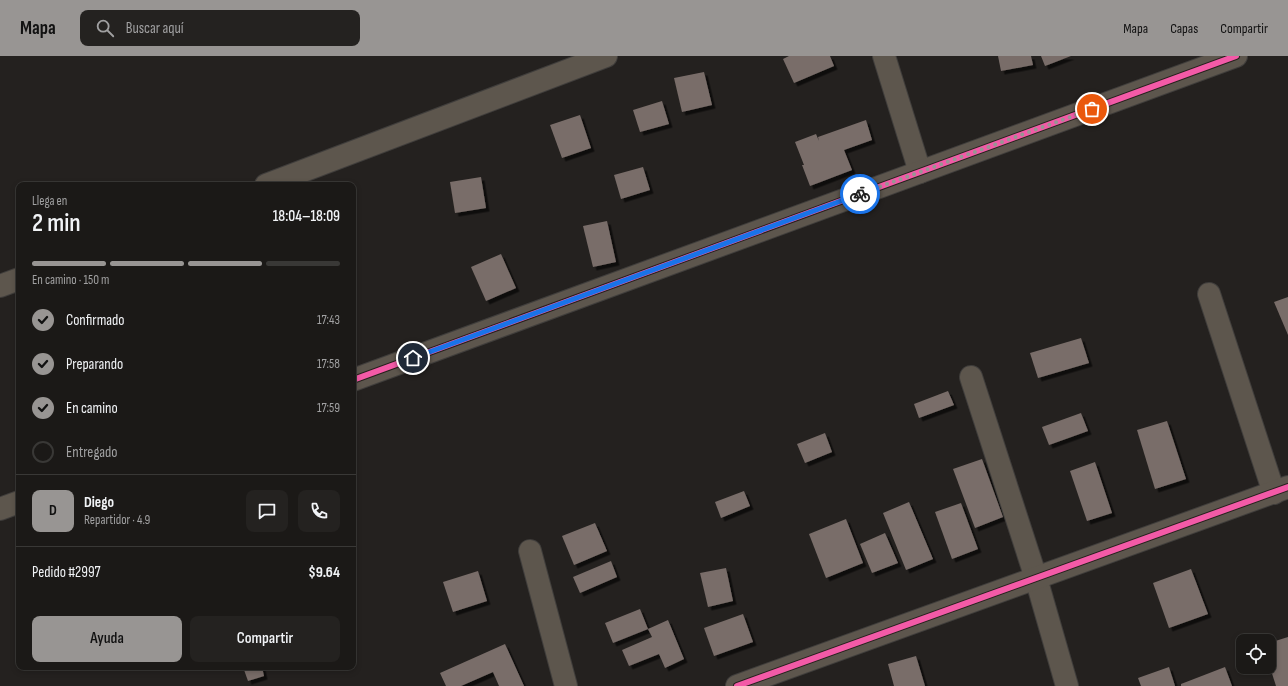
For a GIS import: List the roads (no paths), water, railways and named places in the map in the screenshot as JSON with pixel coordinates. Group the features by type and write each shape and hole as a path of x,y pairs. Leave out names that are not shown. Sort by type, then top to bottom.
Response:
{"street":[{"path":"274,182 606,56"},
{"path":"884,56 920,172"},
{"path":"356,379 1236,56"},
{"path":"0,286 16,280"},
{"path":"737,686 1281,490 1209,294"},
{"path":"971,377 1036,578 1067,686"},
{"path":"0,509 16,503"},
{"path":"530,551 566,686"}]}
